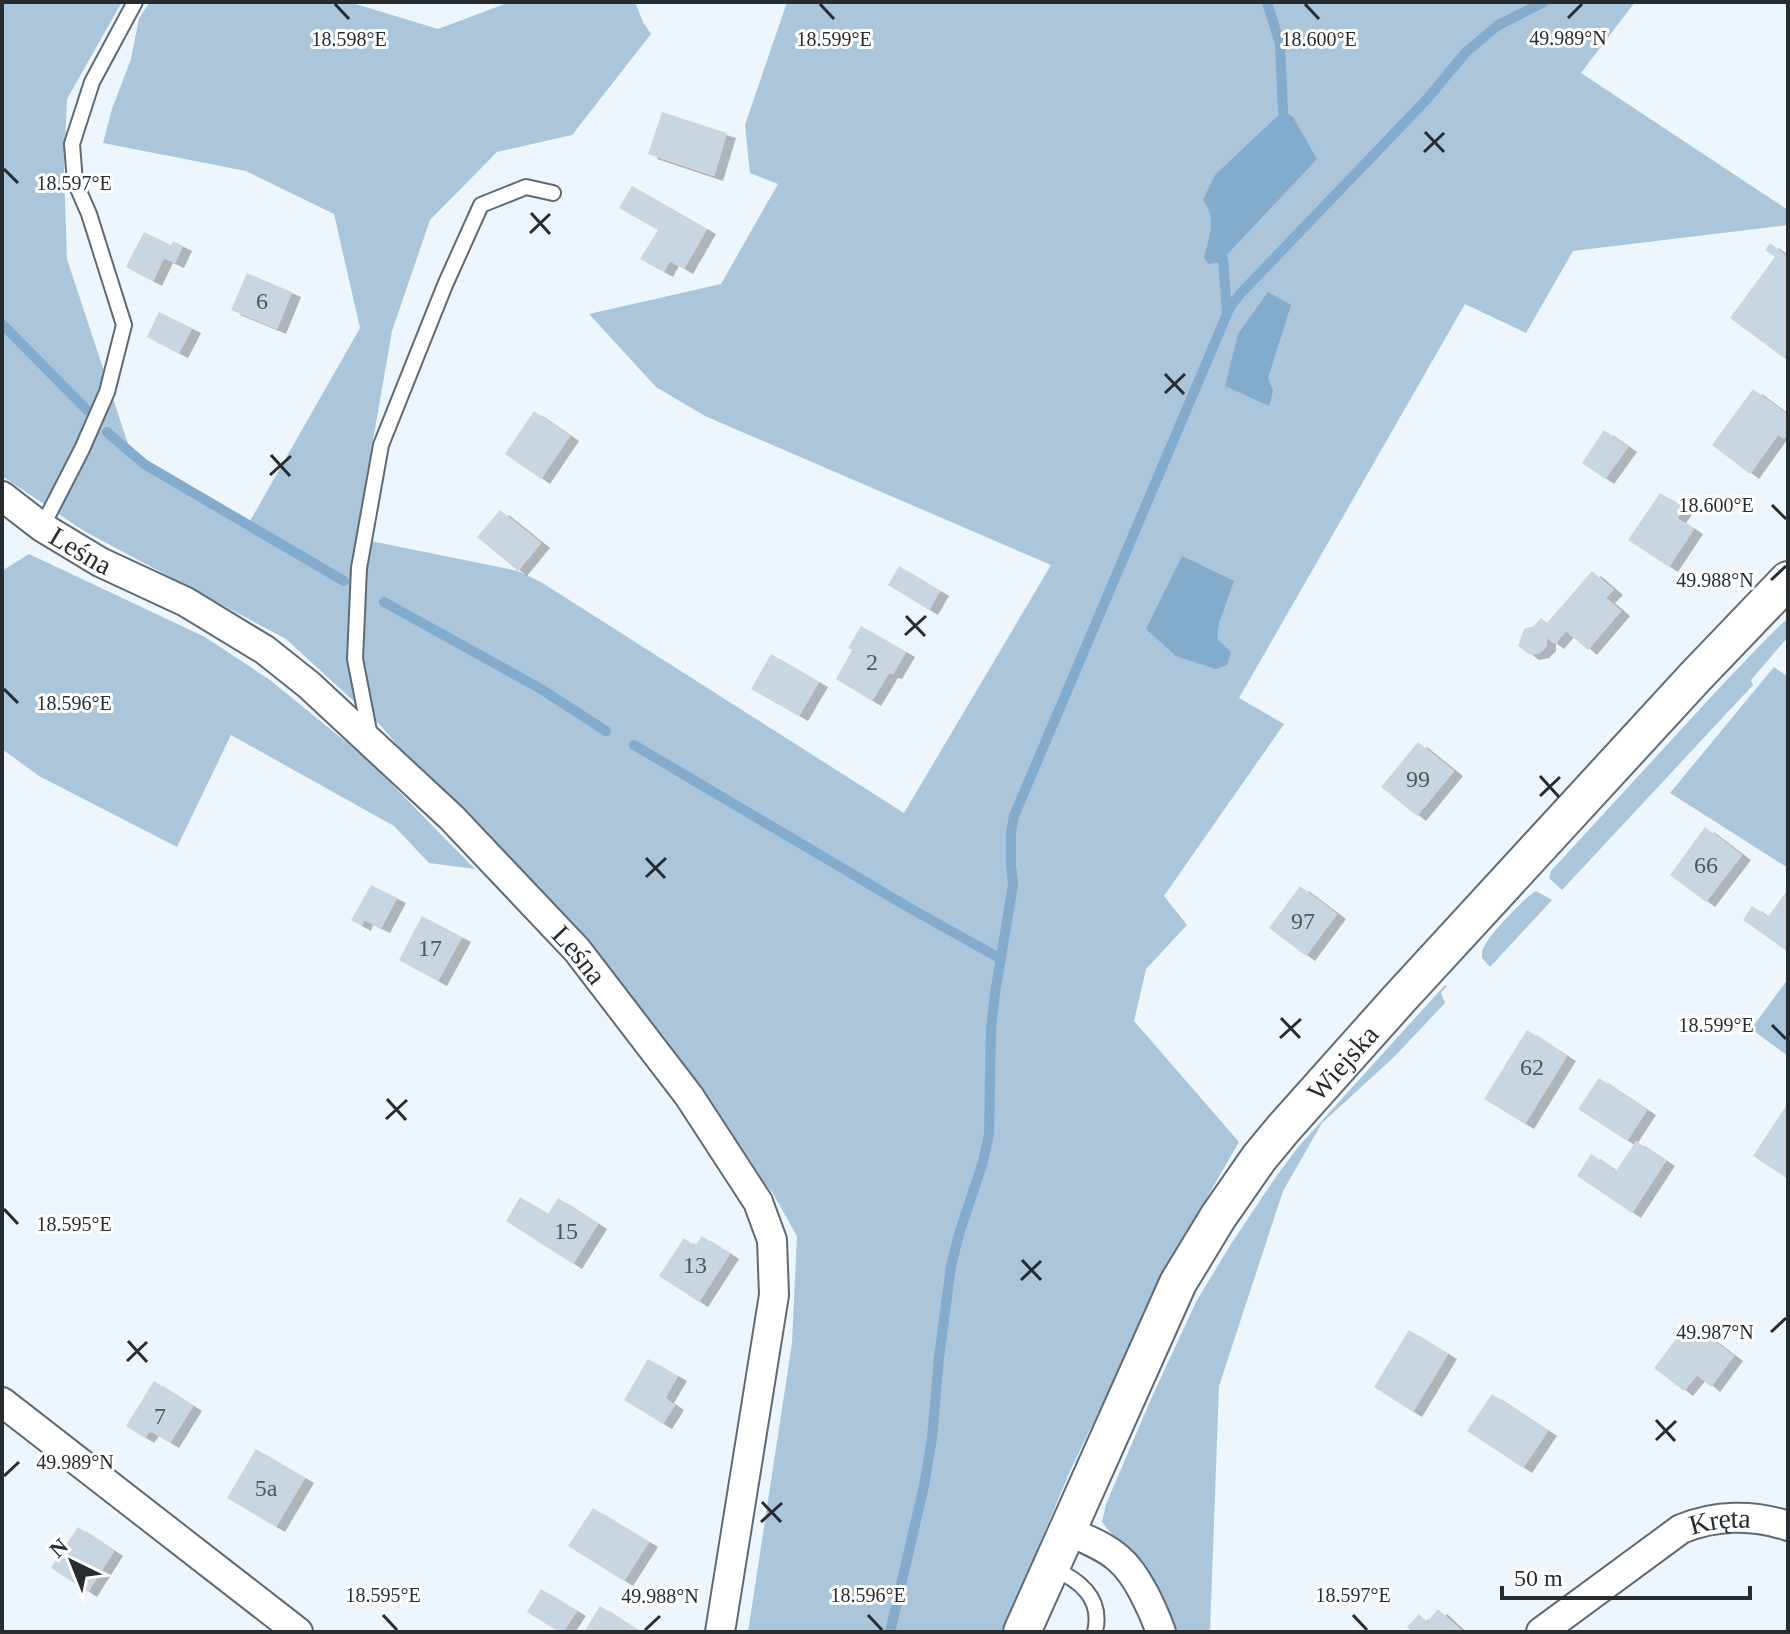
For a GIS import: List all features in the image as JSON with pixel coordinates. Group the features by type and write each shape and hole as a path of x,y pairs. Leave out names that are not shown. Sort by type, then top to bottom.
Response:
{"street":[{"name":"Leśna","path":"2,496 42,527 100,562 186,602 265,650 309,685 452,818 577,950 689,1096 758,1202 772,1240 774,1295 720,1632"},
{"name":"Wiejska","path":"1022,1632 1178,1283 1259,1158 1399,999 1788,580"},
{"path":"2,1402 298,1632"},
{"name":"Kręta","path":"1541,1632 1681,1529 1733,1517 1788,1526"},
{"path":"1068,1531 1119,1558 1131,1572 1161,1632"}],"lane":[{"path":"42,527 107,392 124,325 89,214 75,182 72,144 92,82 135,2"},
{"path":"372,744 355,659 359,568 381,445 445,285 481,205 526,187 553,193"},
{"path":"1052,1568 1071,1576 1096,1605 1095,1632"}],"shaded area":[{"path":"2,2 122,2 67,99 64,171 67,259 130,450 250,521 360,328 334,214 246,171 103,143 131,59 139,18 150,2 349,2 438,29 510,2 635,2 651,34 572,135 497,152 430,220 392,331 356,538 518,571 541,582 904,813 1051,565 705,416 656,387 589,314 721,284 778,184 750,173 745,125 787,2 1635,2 1581,73 1788,210 1788,225 1573,251 1526,333 1465,304 1239,698 1284,724 1164,896 1187,925 1146,969 1134,1021 1239,1142 1180,1244 1070,1471 1003,1632 748,1632 792,1343 797,1236 772,1192 382,727 286,639 84,531 2,476"},
{"path":"1283,111 1293,117 1317,159 1220,262 1209,264 1204,258 1211,221 1203,200 1215,175"},
{"path":"1268,292 1291,305 1268,378 1273,391 1269,406 1225,386 1238,334"},
{"path":"29,554 205,637 270,680 367,759 475,869 429,863 394,826 231,735 177,847 39,776 2,749 2,574"},
{"path":"1182,556 1234,581 1219,623 1217,639 1231,652 1227,665 1216,669 1176,656 1146,629"},
{"path":"1788,618 1788,637 1751,680 1753,685 1562,890 1549,878 1551,871"},
{"path":"1774,667 1788,677 1788,868 1670,793"},
{"path":"1536,891 1552,900 1490,967 1482,958 1485,945 1509,916"},
{"path":"1788,979 1788,1056 1751,1029"},
{"path":"1445,985 1441,993 1445,1003 1394,1057 1322,1123 1283,1191 1219,1386 1210,1632 1174,1632 1153,1587 1102,1522 1106,1504 1197,1300 1231,1244 1299,1146"}],"building":[{"path":"662,112 727,133 714,176 648,154"},
{"path":"632,186 707,229 684,269 670,261 664,272 640,259 658,230 619,208"},
{"path":"144,232 171,245 173,241 183,246 175,263 164,258 153,281 126,267"},
{"path":"1770,243 1788,257 1788,361 1730,318 1775,257 1765,250"},
{"path":"247,273 292,292 277,329 231,310"},
{"path":"159,312 192,328 179,353 147,337"},
{"path":"1753,389 1788,415 1788,433 1784,439 1778,435 1750,474 1712,445"},
{"path":"534,411 570,436 541,479 505,454"},
{"path":"1604,430 1628,447 1605,479 1582,463"},
{"path":"1660,493 1684,508 1677,518 1694,529 1669,567 1628,540"},
{"path":"500,510 541,543 518,571 477,537"},
{"path":"899,566 940,591 929,610 888,585"},
{"path":"1592,571 1614,590 1606,598 1621,611 1588,650 1566,631 1555,644 1547,638 1547,646 1540,653 1530,655 1518,646 1524,629 1534,626 1541,618 1547,623"},
{"path":"861,626 906,652 872,701 836,679"},
{"path":"771,654 819,682 799,716 751,689"},
{"path":"1418,742 1454,771 1417,816 1381,787"},
{"path":"1705,827 1742,855 1706,902 1670,875"},
{"path":"371,885 397,898 381,928 364,920 362,926 351,920"},
{"path":"1300,886 1337,914 1306,956 1269,928"},
{"path":"1788,889 1788,952 1743,920 1752,906 1768,917"},
{"path":"422,916 462,937 438,981 399,960"},
{"path":"1527,1030 1567,1056 1525,1124 1484,1099"},
{"path":"1599,1078 1647,1110 1627,1141 1578,1109"},
{"path":"1788,1103 1788,1179 1753,1156"},
{"path":"1636,1141 1666,1161 1632,1213 1577,1176 1591,1154 1616,1171"},
{"path":"520,1197 548,1214 558,1198 598,1224 573,1264 506,1221"},
{"path":"702,1236 730,1254 699,1302 659,1276 684,1238 695,1246"},
{"path":"1689,1322 1734,1356 1711,1387 1697,1375 1684,1391 1654,1368"},
{"path":"1409,1330 1448,1354 1413,1412 1374,1387"},
{"path":"648,1359 678,1376 665,1398 675,1405 663,1424 624,1400"},
{"path":"154,1381 193,1406 170,1443 150,1431 145,1438 126,1426"},
{"path":"1492,1394 1548,1431 1523,1468 1467,1431"},
{"path":"256,1449 305,1478 276,1527 227,1498"},
{"path":"593,1508 649,1542 624,1581 568,1546"},
{"path":"78,1527 114,1551 88,1592 51,1568"},
{"path":"541,1589 577,1611 563,1632 527,1612"},
{"path":"600,1606 640,1632 584,1632"},
{"path":"1438,1609 1463,1632 1412,1632 1407,1627 1419,1614 1427,1622"}],"waterway":[{"path":"1267,2 1280,44 1283,111"},
{"path":"890,1632 924,1486 951,1266 989,1134 991,1029 1013,885 1011,832 1014,816 1230,307 1427,99 1466,52 1497,26 1544,2"},
{"path":"1223,259 1227,312"},
{"path":"2,324 87,410"},
{"path":"107,432 144,464 344,581"},
{"path":"384,602 541,689 606,731"},
{"path":"634,745 1001,959"}]}
